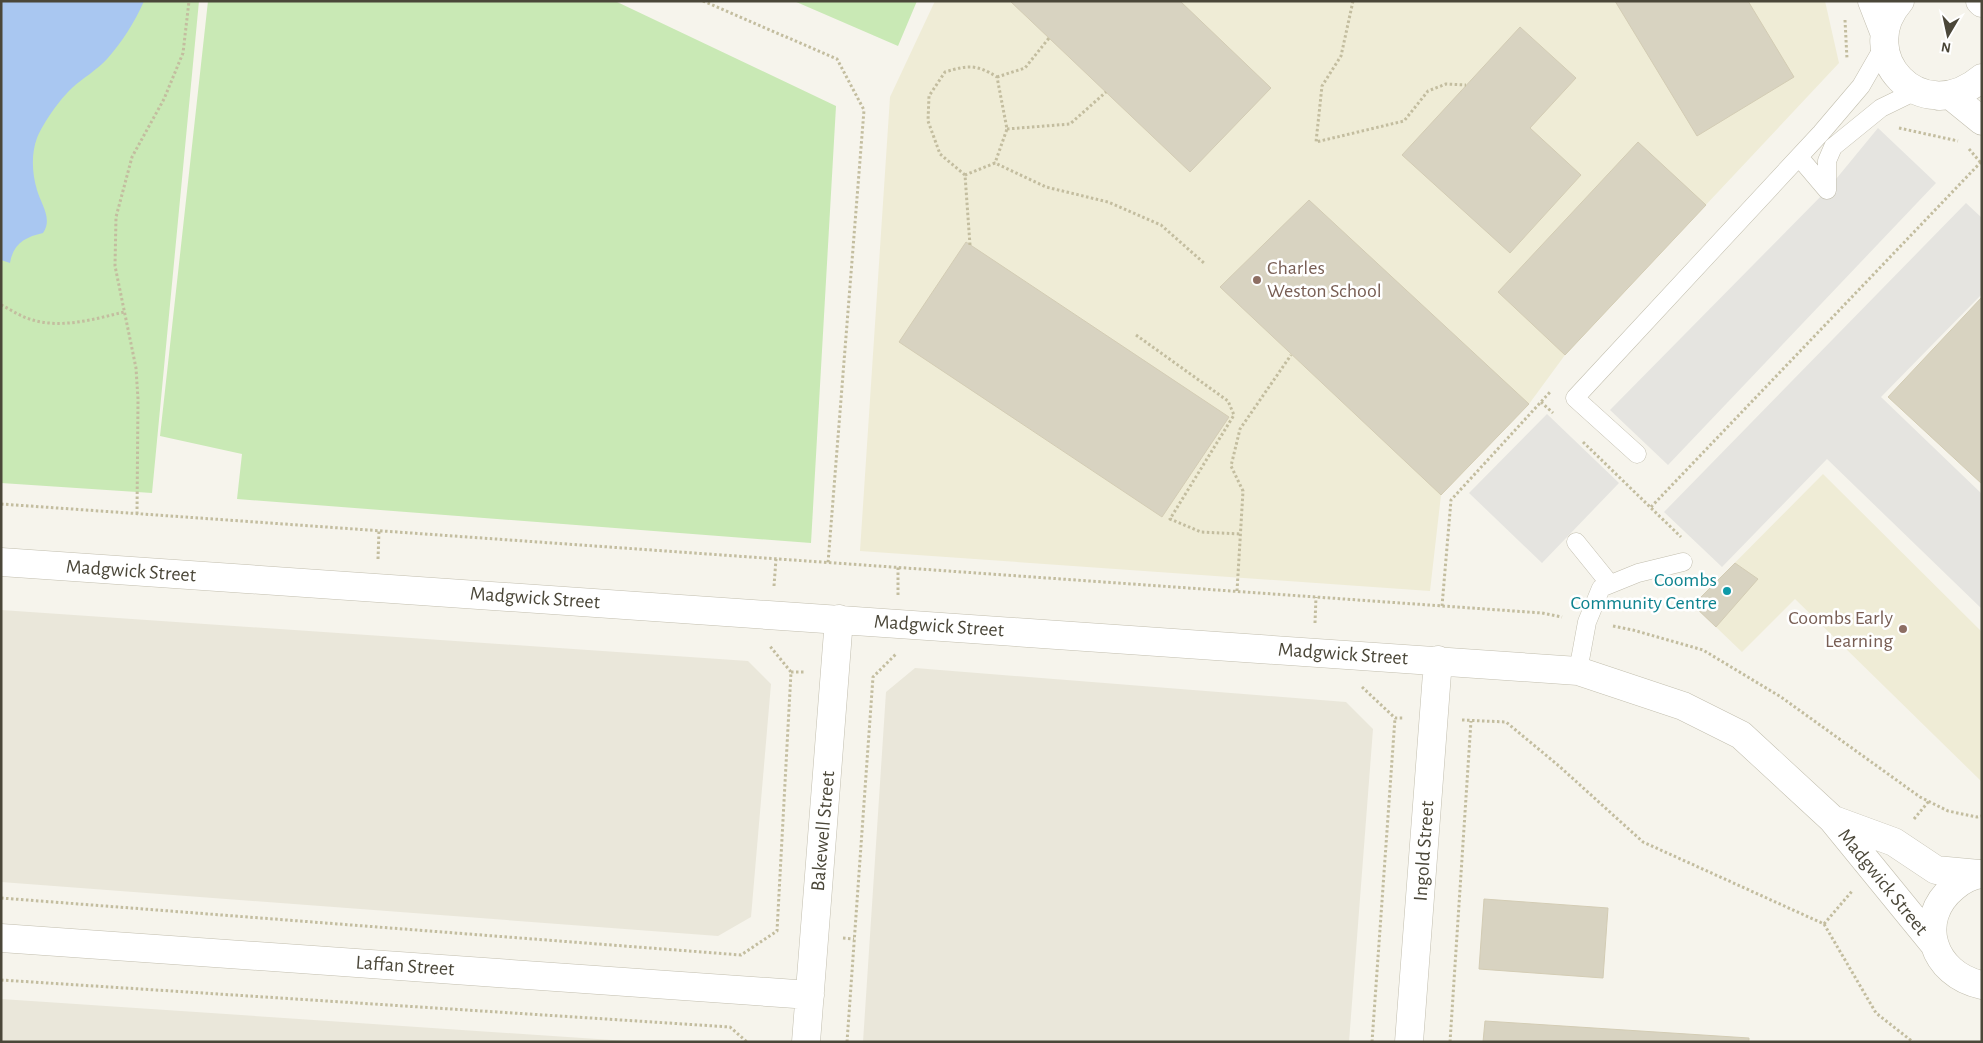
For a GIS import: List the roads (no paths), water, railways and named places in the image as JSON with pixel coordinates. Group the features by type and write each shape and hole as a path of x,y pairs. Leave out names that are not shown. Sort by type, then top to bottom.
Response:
{"street":[{"path":"1872,1 1884,39 1889,64 1901,80 1928,93 1950,95 1982,120"},
{"path":"1884,39 1889,16 1900,1"},
{"path":"1928,93 1955,94 1969,88 1982,78"},
{"name":"Madgwick Street","path":"1,562 1578,671 1683,706 1741,735 1832,819 1934,944 1942,961 1954,974 1970,983 1982,985"},
{"name":"Bakewell Street","path":"806,1042 839,619"},
{"name":"Ingold Street","path":"1409,1042 1438,660"},
{"name":"Madgwick Street","path":"1832,819 1894,842 1936,870 1980,874"},
{"path":"1934,944 1932,927 1937,909 1946,894 1960,882 1980,874"},
{"name":"Laffan Street","path":"1,938 810,994"}],"lane":[{"path":"1637,454 1575,398 1799,157 1861,86 1884,39"},
{"path":"1799,157 1827,190 1827,161 1833,147 1881,108 1928,93"},
{"path":"1576,542 1610,584"},
{"path":"1578,671 1587,622 1601,588 1638,573 1683,562"}],"water":[{"path":"1,1 144,1 123,39 113,52 99,67 67,93 43,125 34,150 33,170 37,190 47,217 46,228 43,233 21,242 14,251 10,263 1,260"}],"place":[{"name":"Charles Weston School","path":"1257,280"},
{"name":"Coombs Community Centre","path":"1727,591"},
{"name":"Coombs Early Learning","path":"1903,629"}]}
